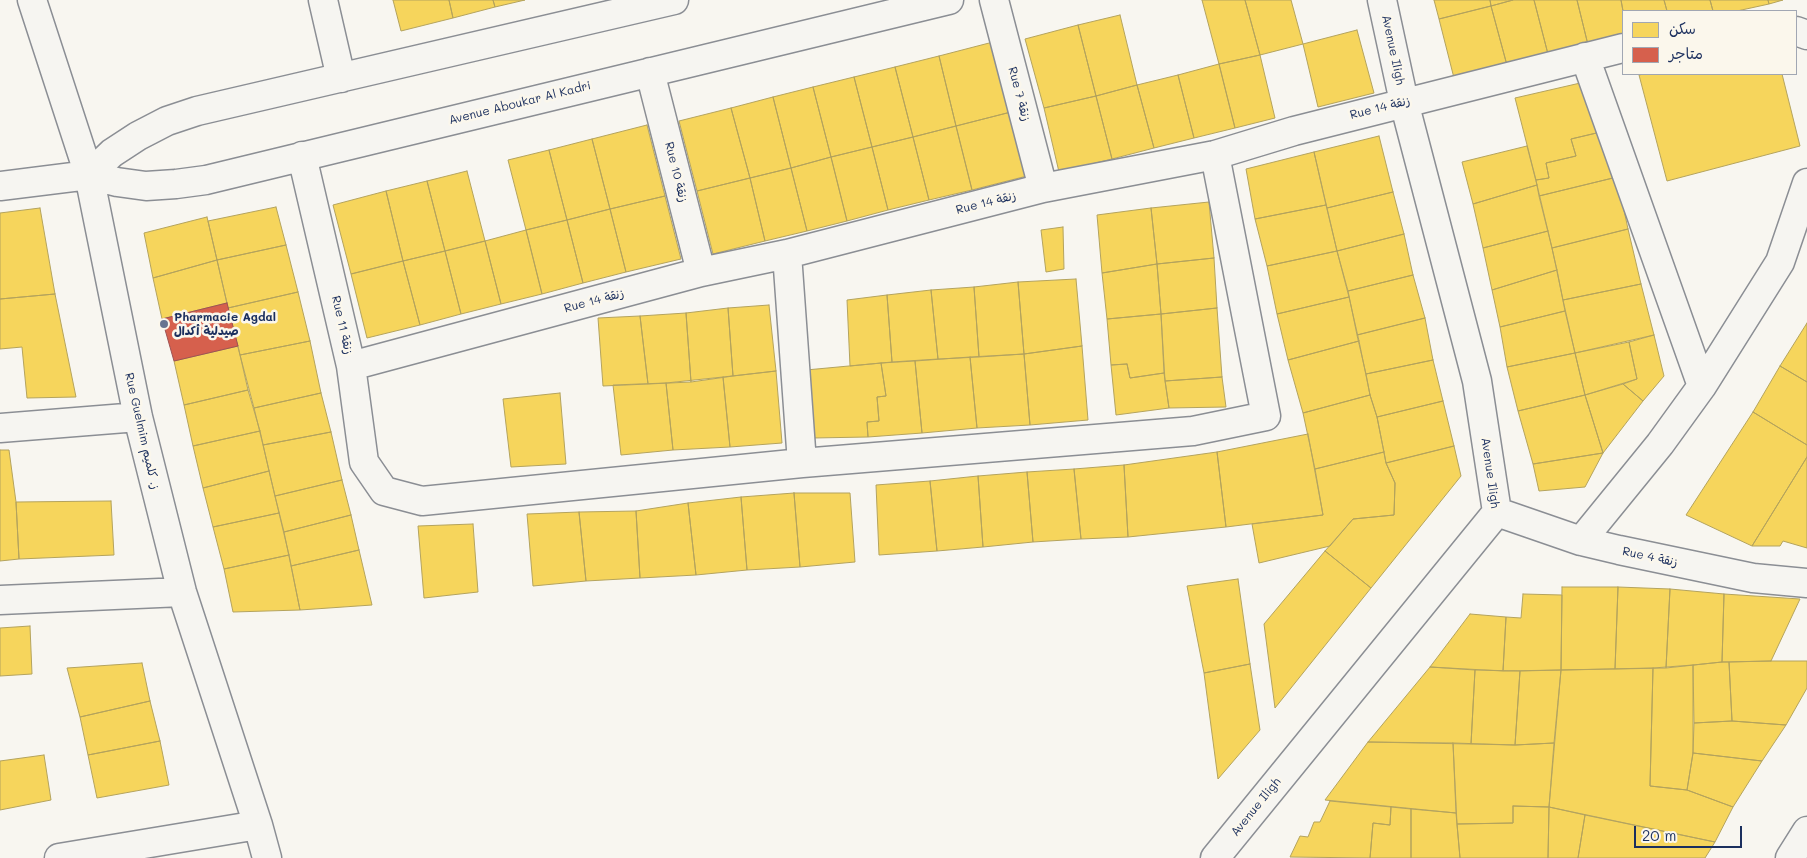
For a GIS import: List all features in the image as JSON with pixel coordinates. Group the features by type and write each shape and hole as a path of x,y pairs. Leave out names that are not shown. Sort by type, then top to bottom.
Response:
{"street":[{"name":"Rue Guelmim ز. كلميم","path":"32,0 89,175 138,417 182,592 267,858"},
{"path":"323,0 340,78"},
{"path":"89,175 112,154 138,136 167,121 197,111 674,0"},
{"name":"Avenue Aboukar Al Kadri","path":"0,186 89,175 117,182 146,186 206,180 949,0"},
{"name":"Rue 7 زنقة","path":"994,0 1043,188"},
{"name":"Avenue Iligh","path":"1215,858 1497,512 1477,381 1404,102 1382,0"},
{"name":"Rue 14 زنقة","path":"351,366 701,272 787,254 1043,188 1215,155 1294,130 1622,48"},
{"path":"1585,57 1702,386"},
{"name":"Rue 10 زنقة","path":"650,72 701,272"},
{"path":"787,254 802,463 1193,431 1266,416 1215,155"},
{"name":"Rue 11 زنقة","path":"302,156 351,366 364,462 384,490 422,502 802,463"},
{"path":"1581,541 1660,444 1702,386 1780,262 1807,183"},
{"path":"0,428 138,417"},
{"name":"Rue 4 زنقة","path":"1497,512 1581,541 1619,550 1753,578 1807,582"},
{"path":"0,600 182,592"},
{"path":"59,858 258,825"},
{"path":"1790,858 1807,831"}],"building: سكن":[{"path":"393,0 449,0 453,18 401,31"},
{"path":"449,0 493,0 495,7 453,18"},
{"path":"493,0 525,0 495,7"},
{"path":"1202,0 1245,0 1260,55 1219,64"},
{"path":"1245,0 1291,0 1303,44 1260,55"},
{"path":"1434,0 1490,0 1491,6 1439,19"},
{"path":"1490,0 1513,0 1491,6"},
{"path":"1513,0 1534,0 1549,58 1508,69 1491,6"},
{"path":"1534,0 1577,0 1589,49 1549,58"},
{"path":"1577,0 1621,0 1623,10 1622,40 1589,49"},
{"path":"1621,0 1664,0 1667,10 1623,10"},
{"path":"1664,0 1710,0 1713,10 1667,10"},
{"path":"1710,0 1768,0 1769,4 1742,10 1713,10"},
{"path":"1768,0 1783,0 1769,4"},
{"path":"1491,6 1508,69 1455,82 1439,19"},
{"path":"1120,15 1137,85 1096,96 1078,25"},
{"path":"1078,25 1096,96 1044,108 1025,39"},
{"path":"1357,30 1374,93 1318,107 1303,44"},
{"path":"993,42 1011,112 956,126 939,56"},
{"path":"1260,55 1275,118 1235,128 1219,64"},
{"path":"939,56 956,126 913,137 895,67"},
{"path":"1219,64 1235,128 1194,138 1178,75"},
{"path":"895,67 913,137 872,147 854,77"},
{"path":"1178,75 1194,138 1154,148 1137,85"},
{"path":"1639,75 1782,75 1800,146 1667,181"},
{"path":"854,77 872,147 831,157 813,87"},
{"path":"1589,81 1605,131 1571,139 1576,156 1546,163 1549,178 1536,180 1515,98"},
{"path":"1137,85 1154,148 1112,159 1096,96"},
{"path":"813,87 831,157 791,168 773,97"},
{"path":"1096,96 1112,159 1059,172 1044,108"},
{"path":"773,97 791,168 750,178 731,108"},
{"path":"731,108 750,178 697,191 679,121"},
{"path":"1011,112 1027,176 972,190 956,126"},
{"path":"647,125 665,196 610,209 592,139"},
{"path":"956,126 972,190 929,200 913,137"},
{"path":"1605,131 1617,177 1539,196 1536,180 1549,178 1546,163 1576,156 1571,139"},
{"path":"1379,136 1393,192 1327,208 1314,152"},
{"path":"913,137 929,200 888,210 872,147"},
{"path":"592,139 610,209 567,220 549,150"},
{"path":"1527,146 1537,185 1473,204 1462,162"},
{"path":"872,147 888,210 847,221 831,157"},
{"path":"549,150 567,220 526,230 508,160"},
{"path":"1314,152 1326,205 1255,219 1246,169"},
{"path":"831,157 847,221 807,231 791,168"},
{"path":"791,168 807,231 765,241 750,178"},
{"path":"467,171 485,241 445,251 427,181"},
{"path":"1617,177 1628,229 1552,248 1539,196"},
{"path":"750,178 765,241 713,254 697,191"},
{"path":"427,181 445,251 403,261 386,191"},
{"path":"1537,185 1548,231 1483,248 1473,204"},
{"path":"386,191 403,261 351,274 333,205"},
{"path":"1393,192 1404,234 1337,251 1327,208"},
{"path":"665,196 681,259 626,272 610,209"},
{"path":"1209,202 1214,258 1157,264 1151,208"},
{"path":"1326,205 1337,251 1267,266 1255,219"},
{"path":"276,207 286,245 217,260 208,221"},
{"path":"40,208 55,294 0,299 0,213"},
{"path":"1151,208 1157,264 1102,273 1097,215"},
{"path":"610,209 626,272 583,283 567,220"},
{"path":"207,217 217,260 153,278 144,233"},
{"path":"567,220 583,283 542,294 526,230"},
{"path":"1063,227 1064,269 1046,272 1041,230"},
{"path":"1628,229 1641,284 1563,300 1552,248"},
{"path":"526,230 542,294 501,304 485,241"},
{"path":"1548,231 1557,270 1492,290 1483,248"},
{"path":"1404,234 1413,275 1348,291 1337,251"},
{"path":"485,241 501,304 461,314 445,251"},
{"path":"286,245 298,292 228,308 217,260"},
{"path":"445,251 461,314 420,325 403,261"},
{"path":"1337,251 1349,297 1277,314 1267,266"},
{"path":"1214,258 1217,308 1161,314 1157,264"},
{"path":"217,260 227,303 162,319 153,278"},
{"path":"403,261 420,325 367,338 351,274"},
{"path":"1157,264 1161,314 1107,319 1102,273"},
{"path":"1557,270 1565,311 1500,327 1492,290"},
{"path":"1413,275 1425,318 1357,335 1348,291"},
{"path":"1076,279 1082,346 1024,354 1018,282"},
{"path":"1018,282 1024,354 979,357 974,287"},
{"path":"1641,284 1654,335 1575,353 1563,300"},
{"path":"974,287 979,357 938,359 931,290"},
{"path":"931,290 938,359 892,362 887,295"},
{"path":"298,292 310,341 240,355 228,308"},
{"path":"55,294 76,397 27,398 22,347 0,349 0,299"},
{"path":"887,295 892,362 850,366 847,300"},
{"path":"1349,297 1359,341 1288,360 1277,314"},
{"path":"769,305 776,371 733,376 728,308"},
{"path":"728,308 733,376 691,382 686,313"},
{"path":"1217,308 1222,377 1165,381 1161,314"},
{"path":"1565,311 1575,353 1507,367 1500,327"},
{"path":"686,313 691,382 648,384 640,316"},
{"path":"1161,314 1164,373 1130,378 1127,364 1111,365 1107,319"},
{"path":"640,316 648,384 603,386 598,318"},
{"path":"1425,318 1433,360 1366,374 1357,335"},
{"path":"1807,323 1807,382 1780,366"},
{"path":"1654,335 1664,376 1643,401 1623,384 1637,379 1629,342"},
{"path":"310,341 321,393 254,408 240,355"},
{"path":"1359,341 1370,395 1303,413 1288,360"},
{"path":"1629,342 1637,379 1585,395 1575,353"},
{"path":"238,346 248,390 184,405 174,361"},
{"path":"1082,346 1088,420 1030,425 1024,354"},
{"path":"1575,353 1585,395 1518,411 1507,367"},
{"path":"1024,354 1030,425 977,428 970,357"},
{"path":"970,357 977,428 922,433 915,361"},
{"path":"1433,360 1443,401 1377,417 1366,374"},
{"path":"915,361 922,433 868,437 867,422 879,421 877,397 886,396 881,363"},
{"path":"881,363 886,396 877,397 879,421 867,422 868,437 813,438 806,370"},
{"path":"1127,364 1130,378 1164,373 1169,408 1116,415 1111,365"},
{"path":"1780,366 1807,382 1807,445 1753,412"},
{"path":"776,371 782,443 730,447 723,377"},
{"path":"723,377 730,447 673,450 666,383"},
{"path":"1222,377 1226,407 1169,408 1165,381"},
{"path":"666,383 673,450 621,455 613,385"},
{"path":"1623,384 1643,401 1603,453 1585,395"},
{"path":"248,390 260,431 193,446 184,405"},
{"path":"321,393 331,432 263,445 254,408"},
{"path":"560,393 566,464 511,467 503,399"},
{"path":"1370,395 1377,417 1384,452 1315,469 1303,413"},
{"path":"1585,395 1603,453 1533,464 1518,411"},
{"path":"1443,401 1454,446 1386,463 1377,417"},
{"path":"1753,412 1807,445 1807,457 1752,546 1686,515"},
{"path":"260,431 269,471 203,488 193,446"},
{"path":"331,432 342,480 275,496 263,445"},
{"path":"1308,434 1323,515 1226,527 1217,452"},
{"path":"1454,446 1461,476 1371,588 1325,551 1353,519 1394,515 1395,483 1386,463"},
{"path":"0,450 9,450 16,502 19,559 0,561"},
{"path":"1217,452 1226,527 1128,537 1124,465"},
{"path":"1384,452 1386,463 1395,483 1394,515 1353,519 1330,546 1259,563 1252,524 1323,515 1315,469"},
{"path":"1603,453 1585,487 1539,491 1533,464"},
{"path":"1807,457 1807,548 1783,541 1780,546 1752,546"},
{"path":"1124,465 1128,537 1081,539 1074,469"},
{"path":"1074,469 1081,539 1033,542 1027,472"},
{"path":"269,471 279,513 213,527 203,488"},
{"path":"1027,472 1033,542 983,547 978,476"},
{"path":"978,476 983,547 937,551 930,481"},
{"path":"342,480 351,515 284,532 275,496"},
{"path":"930,481 937,551 879,555 876,485"},
{"path":"794,493 850,493 855,562 800,567"},
{"path":"794,493 800,567 747,570 741,497"},
{"path":"741,497 747,570 696,575 688,503"},
{"path":"111,501 114,555 19,559 16,502"},
{"path":"688,503 696,575 640,578 636,511"},
{"path":"636,511 640,578 586,581 579,512"},
{"path":"579,512 586,581 533,586 527,514"},
{"path":"279,513 289,555 224,569 213,527"},
{"path":"351,515 359,550 291,566 284,532"},
{"path":"473,524 478,592 424,598 418,526"},
{"path":"359,550 372,605 300,610 291,566"},
{"path":"1325,551 1371,588 1275,708 1264,624"},
{"path":"289,555 300,610 233,612 224,569"},
{"path":"1238,579 1250,664 1204,673 1187,586"},
{"path":"1562,587 1618,587 1615,669 1561,670"},
{"path":"1618,587 1670,589 1666,668 1615,669"},
{"path":"1670,589 1724,594 1722,662 1666,668"},
{"path":"1523,594 1562,595 1561,670 1503,671 1506,617 1521,618"},
{"path":"1724,594 1800,599 1771,661 1722,662"},
{"path":"1470,614 1506,617 1503,671 1430,667"},
{"path":"30,626 32,674 0,676 0,628"},
{"path":"1807,661 1807,688 1786,725 1732,721 1729,662"},
{"path":"1729,662 1732,721 1694,723 1693,665"},
{"path":"142,663 150,701 80,717 67,668"},
{"path":"1250,664 1260,730 1218,779 1204,673"},
{"path":"1693,665 1693,753 1687,790 1650,786 1653,668"},
{"path":"1430,667 1475,670 1471,744 1368,742"},
{"path":"1653,668 1650,786 1687,790 1733,807 1715,842 1549,807 1561,670"},
{"path":"1475,670 1520,671 1515,745 1471,744"},
{"path":"1561,670 1554,743 1515,745 1520,671"},
{"path":"150,701 160,741 88,755 80,717"},
{"path":"1732,721 1786,725 1762,761 1693,753 1694,723"},
{"path":"160,741 169,785 97,798 88,755"},
{"path":"1368,742 1453,743 1456,813 1325,800"},
{"path":"1453,743 1515,745 1554,743 1549,807 1513,806 1513,823 1457,824"},
{"path":"1693,753 1762,761 1733,807 1687,790"},
{"path":"44,755 51,800 0,810 0,761"},
{"path":"1330,801 1391,807 1390,825 1373,823 1370,858 1290,857 1300,836 1308,837 1314,822 1320,822"},
{"path":"1513,806 1549,807 1548,858 1460,858 1457,824 1513,823"},
{"path":"1391,807 1411,809 1411,858 1370,858 1373,823 1390,825"},
{"path":"1549,807 1585,815 1578,858 1548,858"},
{"path":"1411,809 1456,813 1460,858 1411,858"},
{"path":"1585,815 1715,842 1705,858 1578,858"}],"building: متاجر":[{"path":"227,303 238,346 174,361 162,319"}],"place":[{"name":"Pharmacie Agdal صيدلية أكدال","path":"164,324"}]}
